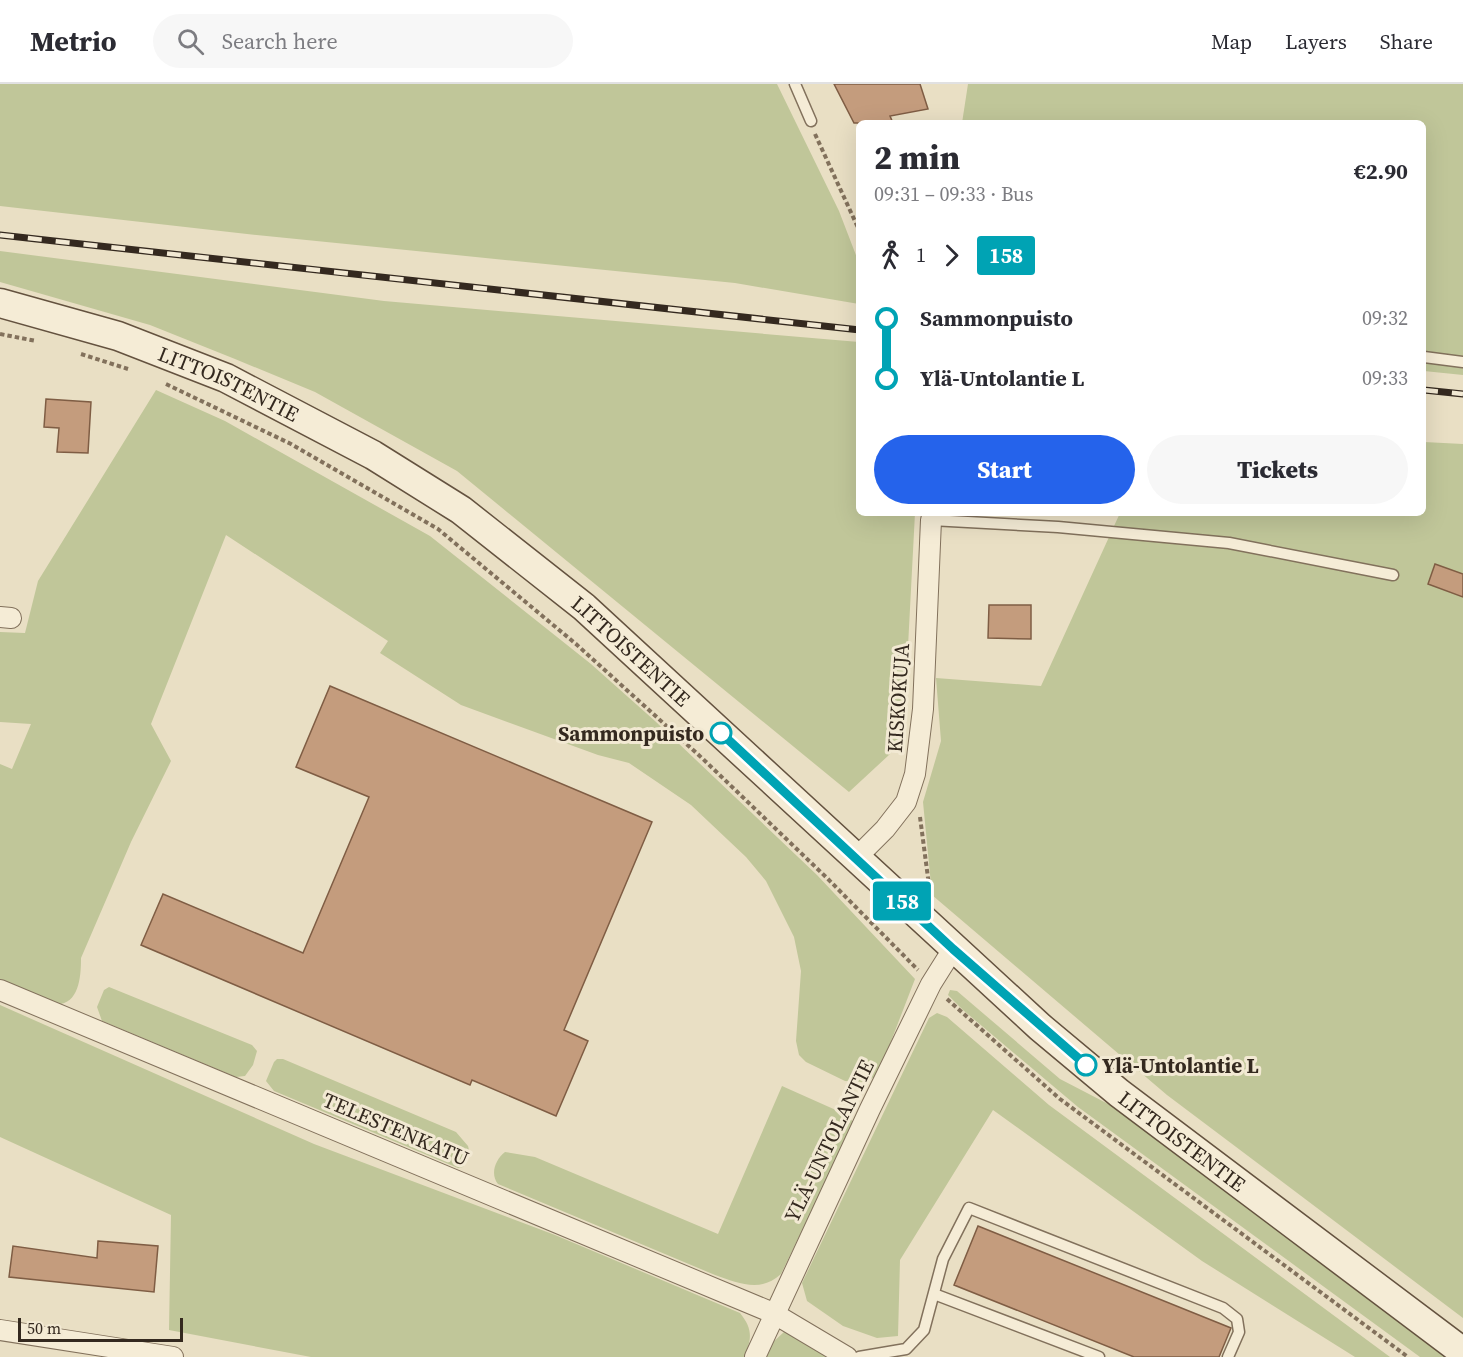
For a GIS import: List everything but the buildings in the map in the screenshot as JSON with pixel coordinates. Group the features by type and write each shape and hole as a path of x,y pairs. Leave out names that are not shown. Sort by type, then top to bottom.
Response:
{"street":[{"name":"LITTOISTENTIE","path":"0,303 108,333 226,378 300,415 417,481 524,558 584,607 944,940 1119,1093 1463,1352"},
{"name":"KISKOKUJA","path":"856,858 885,829 906,802 915,774 923,709 931,520"},
{"name":"YLÄ-UNTOLANTIE","path":"755,1357 773,1313 931,984 944,940"},
{"name":"TELESTENKATU","path":"0,990 773,1313 847,1357"},
{"path":"0,1330 173,1357"}],"lane":[{"path":"795,84 811,121"},
{"path":"1426,357 1463,362"},
{"path":"931,520 1058,527 1229,543 1393,575"},
{"path":"859,1357 906,1349 924,1330 943,1259 969,1208 1223,1308 1237,1319 1239,1332 1228,1357"},
{"path":"934,1293 1099,1357"}],"path":[{"path":"811,121 819,145 856,224"},
{"path":"0,334 39,342"},
{"path":"71,351 139,372"},
{"path":"160,381 291,444 438,529 567,637 703,759 828,879 984,1035 1060,1099 1408,1357"},
{"path":"915,774 944,940"}],"green space":[{"path":"0,84 777,84 839,211 856,255 856,303 735,283 247,234 0,206"},
{"path":"968,84 1463,84 1463,375 1426,371 1426,120 962,120"},
{"path":"0,251 384,301 856,342 856,516 915,516 903,742 849,792 457,471 315,392 150,325 0,282"},
{"path":"156,390 225,421 430,536 591,664 655,721 817,875 915,979 878,1075 865,1082 845,1081 806,1062 799,1055 796,1041 801,971 794,937 766,881 746,857 691,805 629,763 598,755 461,705 380,653 388,641 226,535 151,724 171,761 131,842 81,958 80,979 76,992 67,1002 61,1004 0,979 0,764 12,769 31,724 0,722 0,632 25,633 38,581"},
{"path":"1426,442 1463,444 1463,1318 1167,1095 932,895 923,802 941,741 936,678 1041,686 1119,516 1426,516"},
{"path":"109,987 252,1045 257,1051 253,1065 245,1076 236,1077 102,1021 97,1007 104,990"},
{"path":"950,990 957,991 1060,1079 1114,1107 1446,1357 1420,1357 1078,1107 963,1010 948,995"},
{"path":"0,1005 314,1144 555,1235 740,1313 750,1334 749,1345 744,1357 311,1357 169,1330 171,1215 0,1137"},
{"path":"937,1013 947,1017 1049,1105 1390,1357 1355,1357 1202,1261 993,1110 900,1260 898,1336 877,1338 843,1326 807,1301 802,1283 929,1018"},
{"path":"277,1059 283,1059 456,1132 468,1146 470,1154 463,1167 458,1168 274,1091 266,1081"},
{"path":"782,1086 847,1115 854,1123 781,1274 765,1283 749,1285 715,1275 498,1184 494,1176 495,1167 505,1152 535,1157 718,1234"},
{"path":"785,1331 834,1357 765,1357 769,1346"}],"railway":[{"path":"0,235 856,330"},
{"path":"1426,390 1463,394"}],"bus line":[{"name":"158","path":"721,733 953,949 1086,1065"}],"place":[{"name":"Sammonpuisto","path":"721,733"},
{"name":"Ylä-Untolantie L","path":"1086,1065"}]}
